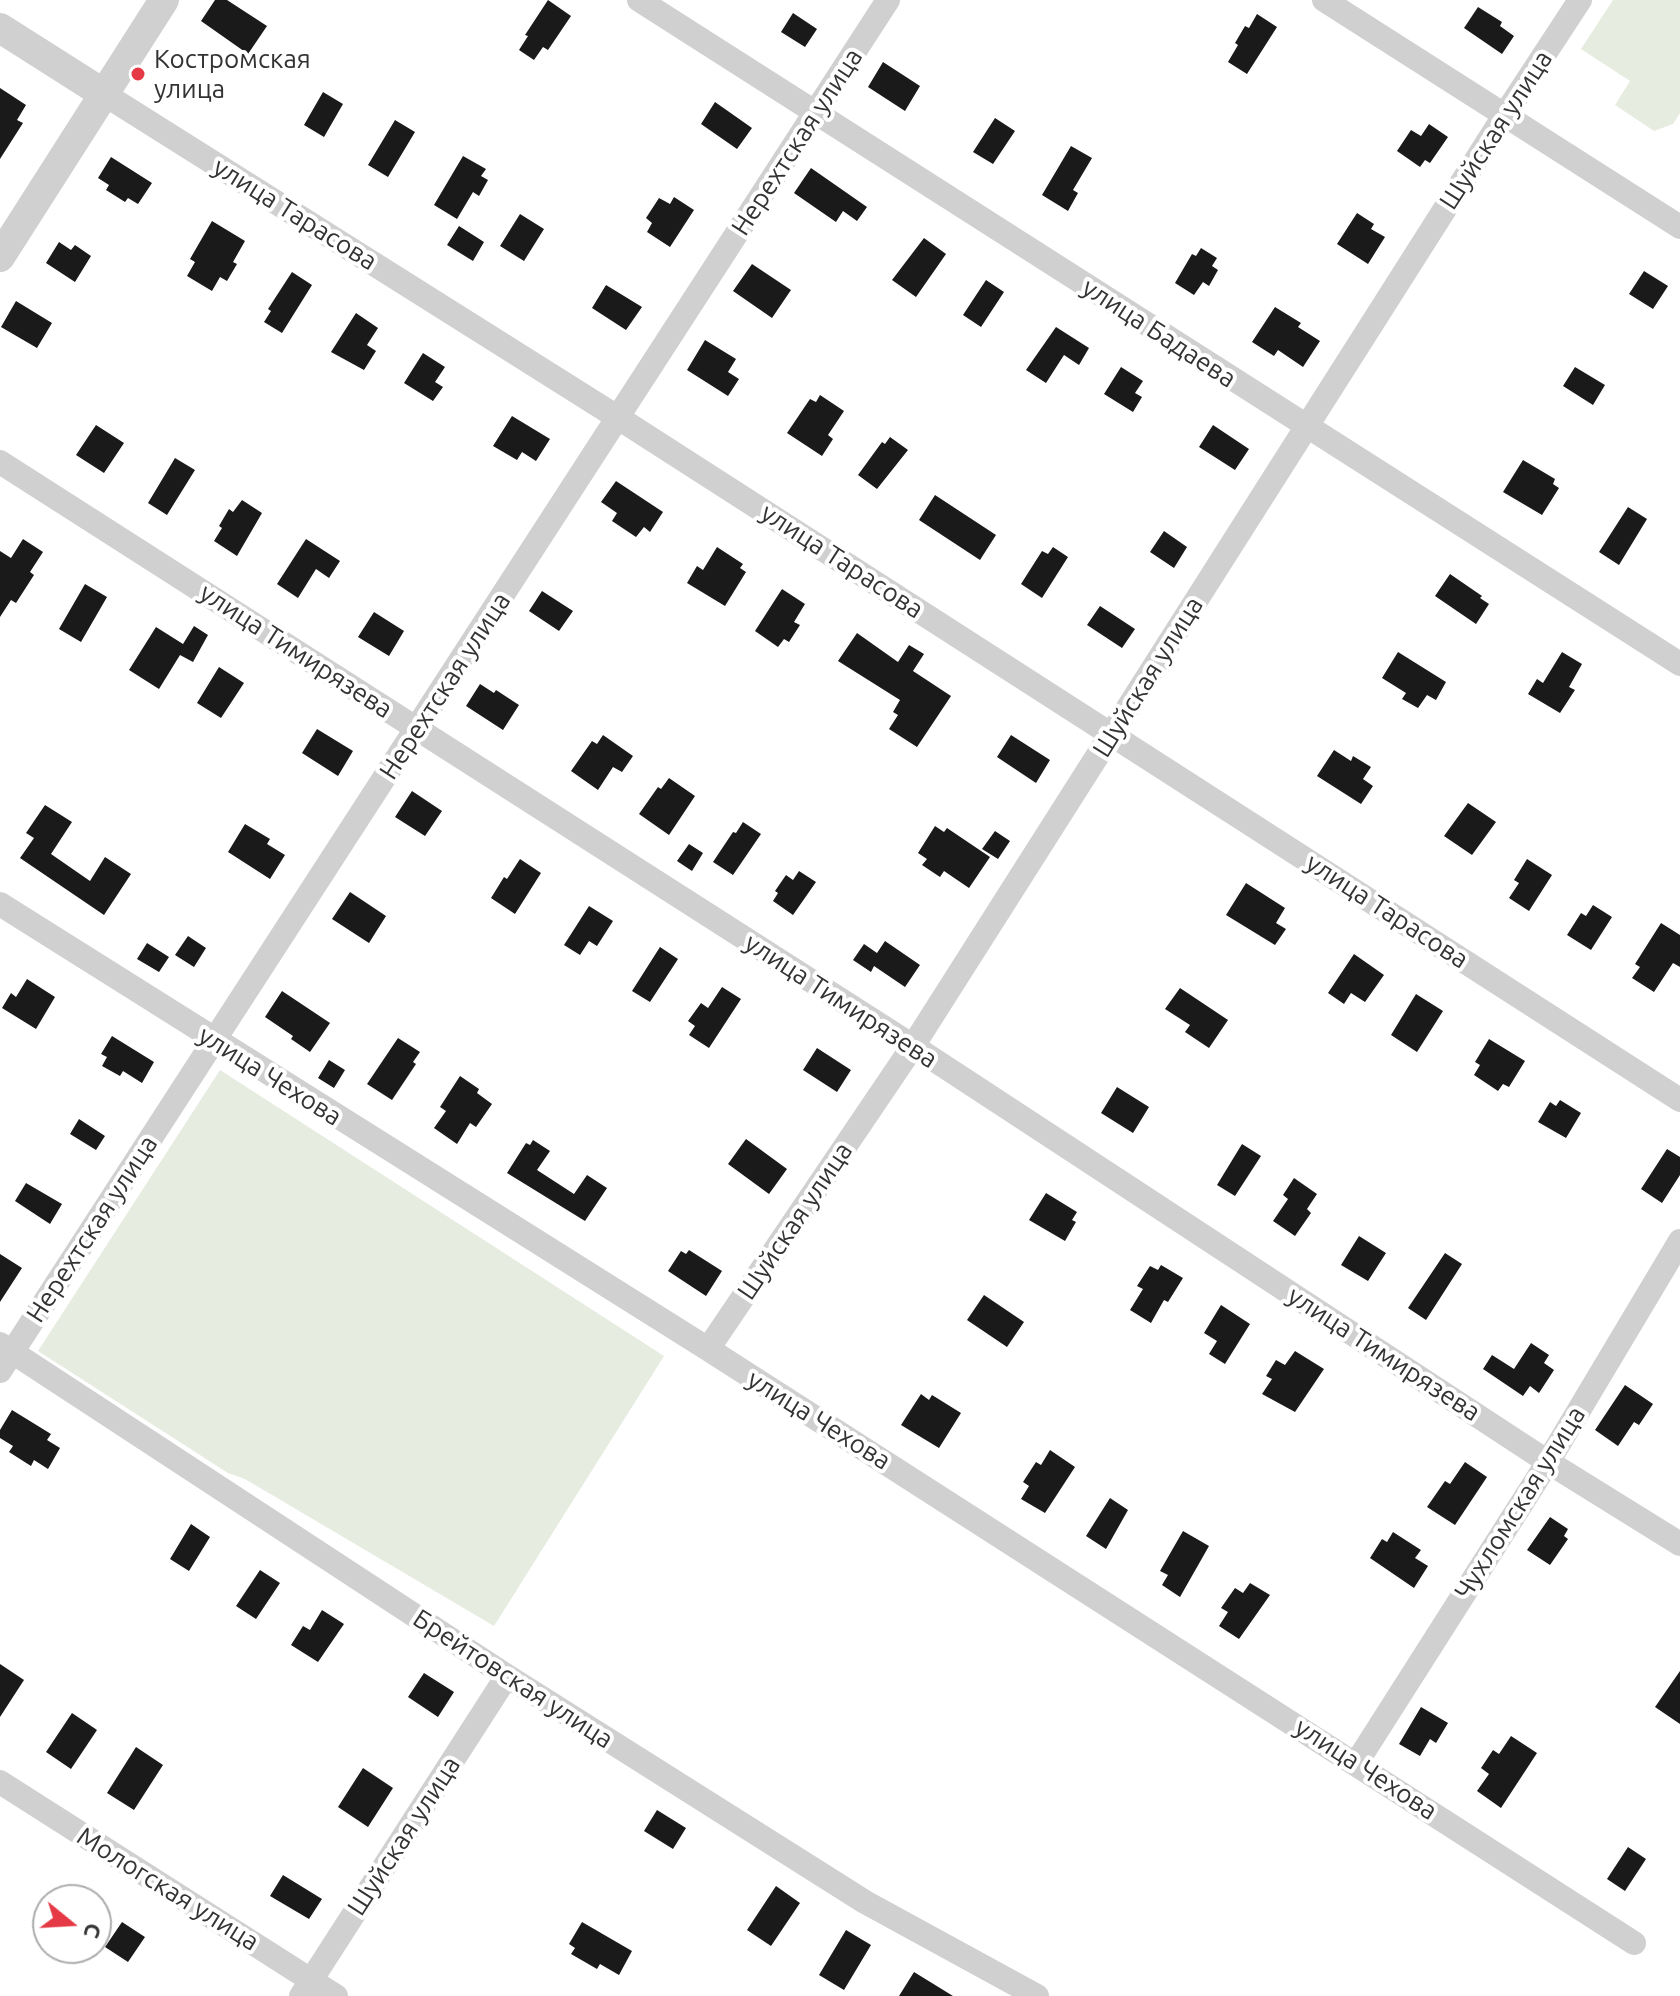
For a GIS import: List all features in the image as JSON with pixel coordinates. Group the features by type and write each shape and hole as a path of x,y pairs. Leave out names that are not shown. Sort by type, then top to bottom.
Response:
{"street":[{"path":"0,257 164,0"},
{"name":"улица Бадаева","path":"639,0 1680,664"},
{"name":"Нерехтская улица","path":"4,1355 215,1041 888,0"},
{"path":"1324,0 1680,227"},
{"name":"Шуйская улица","path":"708,1349 913,1046 1580,0"},
{"name":"улица Тарасова","path":"0,28 617,417 1680,1100"},
{"name":"улица Тимирязева","path":"0,462 913,1046 1548,1462 1680,1544"},
{"name":"улица Чехова","path":"0,904 708,1349 1357,1762 1634,1943"},
{"name":"Чухломская улица","path":"1357,1762 1548,1462 1680,1241"},
{"name":"Брейтовская улица","path":"4,1355 865,1902 1037,1996"},
{"name":"Шуйская улица","path":"306,1988 507,1676"},
{"name":"Мологская улица","path":"0,1782 306,1988 336,1996"}],"shaded area":[{"path":"1613,0 1680,0 1680,113 1673,124 1654,131 1615,105 1630,81 1581,49"},
{"path":"220,1070 664,1356 494,1626 245,1479 228,1473 38,1351"}],"building":[{"path":"215,0 227,0 267,26 248,54 201,21"},
{"path":"548,0 571,16 548,50 543,47 534,60 519,50"},
{"path":"1478,7 1502,22 1500,26 1514,36 1502,54 1464,28"},
{"path":"793,13 817,29 805,47 781,32"},
{"path":"1257,14 1277,27 1247,74 1228,62 1245,26 1249,28"},
{"path":"883,62 920,86 905,111 868,87"},
{"path":"0,88 26,105 17,120 23,123 0,159"},
{"path":"323,92 343,104 324,137 304,125"},
{"path":"715,102 752,128 737,149 701,124"},
{"path":"995,118 1015,131 993,164 973,152"},
{"path":"395,120 415,132 388,177 368,165"},
{"path":"1429,124 1448,137 1430,163 1425,160 1420,167 1397,151 1411,130 1421,136"},
{"path":"1071,146 1092,158 1073,190 1078,193 1068,211 1042,195"},
{"path":"463,156 486,169 481,176 488,180 479,196 473,192 457,219 434,205"},
{"path":"111,157 152,183 138,204 128,198 125,202 106,190 109,185 98,178"},
{"path":"811,168 867,207 857,221 843,211 836,222 794,193"},
{"path":"674,197 694,210 670,247 647,232 652,223 646,218 659,198 670,204"},
{"path":"1357,213 1374,224 1371,229 1385,237 1368,264 1337,244"},
{"path":"520,214 544,229 524,261 500,246"},
{"path":"212,221 245,241 227,281 220,277 212,291 187,276 195,262 190,259"},
{"path":"459,226 484,242 473,261 447,245"},
{"path":"924,238 946,254 916,297 892,280"},
{"path":"59,242 71,250 75,245 91,256 75,282 46,263"},
{"path":"1201,248 1217,258 1212,266 1218,270 1209,286 1203,282 1194,295 1175,283 1192,254 1196,256"},
{"path":"752,264 791,290 772,318 733,291"},
{"path":"1644,271 1668,286 1653,309 1629,294"},
{"path":"292,272 312,285 282,333 264,322 271,311 268,309"},
{"path":"986,280 1004,292 981,327 963,315"},
{"path":"606,285 642,307 626,330 592,308"},
{"path":"16,301 52,323 37,348 1,327"},
{"path":"1275,307 1301,323 1298,327 1320,341 1303,367 1278,350 1274,356 1252,342"},
{"path":"356,313 378,328 367,345 376,351 364,370 331,352"},
{"path":"1056,327 1089,348 1079,365 1064,355 1046,383 1026,370"},
{"path":"705,340 736,359 728,372 739,379 728,396 687,370"},
{"path":"423,353 445,367 435,382 443,387 433,401 404,383"},
{"path":"1121,367 1143,381 1135,393 1142,397 1133,412 1104,394"},
{"path":"1575,367 1605,385 1593,405 1563,386"},
{"path":"820,395 844,411 828,435 833,439 822,456 787,433 810,399 816,402"},
{"path":"512,416 550,439 536,461 522,452 517,460 493,446"},
{"path":"96,425 124,443 104,473 76,455"},
{"path":"1213,425 1249,449 1235,470 1199,447"},
{"path":"890,437 908,450 877,489 858,475 882,442 885,444"},
{"path":"175,458 195,470 167,515 148,503"},
{"path":"1523,460 1555,479 1553,484 1559,488 1542,515 1503,492"},
{"path":"616,481 663,512 650,532 644,527 636,537 612,521 617,513 601,502"},
{"path":"935,495 996,535 980,560 919,520"},
{"path":"242,500 262,513 237,556 214,541 229,509 233,512"},
{"path":"1628,507 1647,519 1619,565 1599,552"},
{"path":"1164,531 1187,547 1174,568 1150,552"},
{"path":"23,539 43,552 30,572 34,575 16,603 11,600 0,617 0,551 11,558"},
{"path":"306,539 340,561 329,578 316,569 298,598 277,584"},
{"path":"717,547 743,564 740,568 746,572 725,606 687,583 697,566 703,570"},
{"path":"1053,547 1068,557 1042,598 1021,584 1042,551 1048,554"},
{"path":"1450,574 1489,604 1476,624 1435,596"},
{"path":"85,584 107,597 81,642 59,629"},
{"path":"782,589 805,604 794,622 800,625 789,642 784,639 778,647 755,631"},
{"path":"542,591 573,611 559,631 529,611"},
{"path":"1100,606 1135,629 1122,648 1087,625"},
{"path":"374,612 404,631 389,656 358,637"},
{"path":"194,626 208,635 193,662 180,655 159,689 129,670 156,627 183,644"},
{"path":"857,633 898,662 909,645 924,654 913,671 951,696 917,747 889,729 898,715 893,712 900,700 838,661"},
{"path":"1398,652 1446,682 1436,700 1427,695 1418,708 1402,699 1406,693 1382,678"},
{"path":"1562,652 1582,664 1569,687 1575,690 1560,713 1528,694 1537,679 1543,683"},
{"path":"219,667 244,683 221,718 197,703"},
{"path":"480,684 519,705 503,730 466,706"},
{"path":"317,729 353,751 338,776 302,753"},
{"path":"603,735 633,756 622,772 613,767 598,790 571,771 592,741 597,744"},
{"path":"1011,735 1050,760 1036,783 997,757"},
{"path":"1334,750 1351,761 1353,756 1371,767 1363,779 1373,786 1361,804 1317,776"},
{"path":"669,778 695,796 669,835 639,814 658,787 661,789"},
{"path":"412,791 442,811 425,836 395,817"},
{"path":"1468,803 1496,822 1472,855 1444,836"},
{"path":"45,805 72,822 51,854 90,881 105,857 131,874 104,915 20,858 34,838 26,833"},
{"path":"743,822 761,834 733,875 713,862"},
{"path":"245,824 270,839 267,844 285,855 270,879 228,852"},
{"path":"935,826 944,832 947,828 990,857 969,888 944,871 940,877 922,865 927,859 918,853"},
{"path":"995,831 1010,841 998,859 982,849"},
{"path":"689,844 703,853 692,871 677,861"},
{"path":"520,859 541,873 515,914 491,898"},
{"path":"1527,859 1552,875 1529,911 1509,898 1519,883 1514,880"},
{"path":"799,871 816,882 793,915 773,901 778,893 775,891 786,875 793,880"},
{"path":"1246,883 1285,908 1276,923 1286,929 1275,945 1226,915"},
{"path":"350,892 386,916 369,943 332,919"},
{"path":"1593,905 1612,917 1591,950 1567,935 1581,913 1586,916"},
{"path":"589,906 613,921 597,946 589,941 580,955 564,945"},
{"path":"1661,923 1680,935 1680,967 1673,963 1654,992 1632,978 1640,967 1635,964"},
{"path":"188,936 206,948 194,967 175,955"},
{"path":"885,941 920,965 905,987 874,966 871,972 853,960 864,944 877,953"},
{"path":"147,943 169,957 159,972 137,959"},
{"path":"660,947 678,959 650,1002 632,991"},
{"path":"1354,954 1384,975 1365,1002 1351,993 1344,1004 1328,993"},
{"path":"27,979 55,997 36,1029 2,1008 11,993 16,997"},
{"path":"722,987 741,999 709,1048 689,1035 695,1026 688,1021 701,1003 708,1008"},
{"path":"1180,988 1228,1020 1209,1048 1185,1032 1190,1025 1165,1009"},
{"path":"282,991 330,1023 310,1052 265,1017"},
{"path":"1416,994 1443,1011 1417,1052 1391,1035"},
{"path":"112,1036 154,1062 142,1083 123,1071 120,1076 102,1066 107,1057 101,1054"},
{"path":"398,1038 420,1052 413,1062 416,1064 392,1100 367,1084"},
{"path":"1489,1039 1525,1061 1509,1087 1503,1084 1498,1091 1474,1075 1480,1065 1475,1062"},
{"path":"817,1048 851,1070 837,1092 803,1070"},
{"path":"329,1060 345,1070 334,1088 318,1078"},
{"path":"460,1076 479,1089 477,1093 492,1104 476,1127 470,1123 457,1144 434,1128 446,1111 440,1107"},
{"path":"1117,1087 1149,1107 1133,1133 1101,1113"},
{"path":"1560,1100 1581,1113 1566,1138 1538,1122 1550,1102 1556,1106"},
{"path":"79,1119 105,1136 96,1150 70,1134"},
{"path":"746,1139 787,1169 769,1194 728,1164"},
{"path":"533,1140 550,1151 537,1170 574,1194 587,1175 607,1188 585,1221 507,1173 526,1143 530,1145"},
{"path":"1242,1144 1261,1156 1235,1196 1217,1185"},
{"path":"1667,1149 1680,1157 1680,1175 1662,1203 1641,1189"},
{"path":"1294,1178 1317,1194 1307,1209 1311,1213 1295,1236 1273,1221 1288,1199 1283,1195"},
{"path":"26,1183 62,1204 50,1224 15,1201"},
{"path":"1046,1193 1077,1212 1072,1220 1076,1222 1065,1241 1029,1220"},
{"path":"1359,1236 1386,1253 1368,1281 1341,1265"},
{"path":"689,1250 722,1271 706,1296 668,1271 681,1251 686,1254"},
{"path":"1445,1253 1462,1264 1426,1320 1408,1308"},
{"path":"0,1254 22,1268 0,1302"},
{"path":"1161,1265 1183,1278 1168,1302 1164,1300 1151,1323 1130,1310 1143,1289 1137,1286 1150,1266 1158,1270"},
{"path":"984,1295 1024,1322 1007,1347 967,1320"},
{"path":"1221,1305 1250,1324 1225,1364 1209,1354 1217,1341 1204,1333"},
{"path":"1531,1343 1549,1355 1544,1363 1554,1370 1539,1393 1530,1386 1523,1396 1483,1369 1492,1355 1514,1369"},
{"path":"1295,1351 1324,1369 1295,1412 1262,1394 1272,1379 1266,1376 1276,1360 1285,1365"},
{"path":"1625,1385 1653,1404 1639,1425 1634,1422 1618,1446 1595,1430"},
{"path":"921,1394 929,1400 932,1395 961,1413 939,1448 901,1425"},
{"path":"12,1410 51,1434 47,1440 60,1448 48,1469 34,1460 31,1466 9,1452 13,1446 0,1438 0,1430"},
{"path":"1050,1450 1075,1467 1045,1513 1021,1499 1029,1486 1023,1482 1036,1462 1041,1465"},
{"path":"1465,1462 1487,1477 1455,1525 1427,1507 1445,1481 1450,1484"},
{"path":"1110,1498 1128,1510 1106,1549 1086,1536"},
{"path":"1550,1517 1568,1529 1564,1536 1568,1539 1550,1565 1527,1550"},
{"path":"191,1524 210,1537 189,1571 170,1559"},
{"path":"1183,1531 1209,1546 1180,1597 1162,1585 1168,1575 1160,1571"},
{"path":"1393,1532 1421,1550 1415,1558 1428,1566 1414,1588 1370,1558 1382,1539 1387,1542"},
{"path":"260,1570 280,1583 256,1619 236,1606"},
{"path":"1250,1583 1270,1595 1239,1639 1219,1626 1228,1612 1221,1608 1235,1588 1243,1593"},
{"path":"322,1610 344,1624 318,1662 291,1645 303,1626 310,1630"},
{"path":"0,1664 24,1680 0,1717"},
{"path":"1680,1671 1680,1724 1655,1707"},
{"path":"424,1673 454,1692 438,1717 408,1697"},
{"path":"1421,1707 1448,1723 1436,1743 1430,1739 1420,1756 1399,1744"},
{"path":"72,1713 97,1730 71,1769 46,1752"},
{"path":"1511,1736 1537,1753 1501,1808 1477,1791 1489,1774 1481,1768 1493,1750 1499,1754"},
{"path":"136,1747 163,1765 134,1810 107,1793"},
{"path":"363,1768 393,1788 368,1827 338,1807"},
{"path":"657,1810 686,1828 673,1849 644,1831"},
{"path":"1628,1847 1646,1859 1625,1891 1607,1879"},
{"path":"283,1875 322,1899 309,1919 270,1896"},
{"path":"776,1886 800,1903 771,1946 747,1930"},
{"path":"122,1922 145,1937 128,1962 112,1952 112,1937"},
{"path":"582,1922 632,1951 619,1975 600,1964 597,1969 571,1954 575,1948 569,1944"},
{"path":"846,1930 871,1945 844,1990 819,1975"},
{"path":"914,1972 953,1996 899,1996"}],"place":[{"name":"Костромская улица","path":"138,74"}]}
